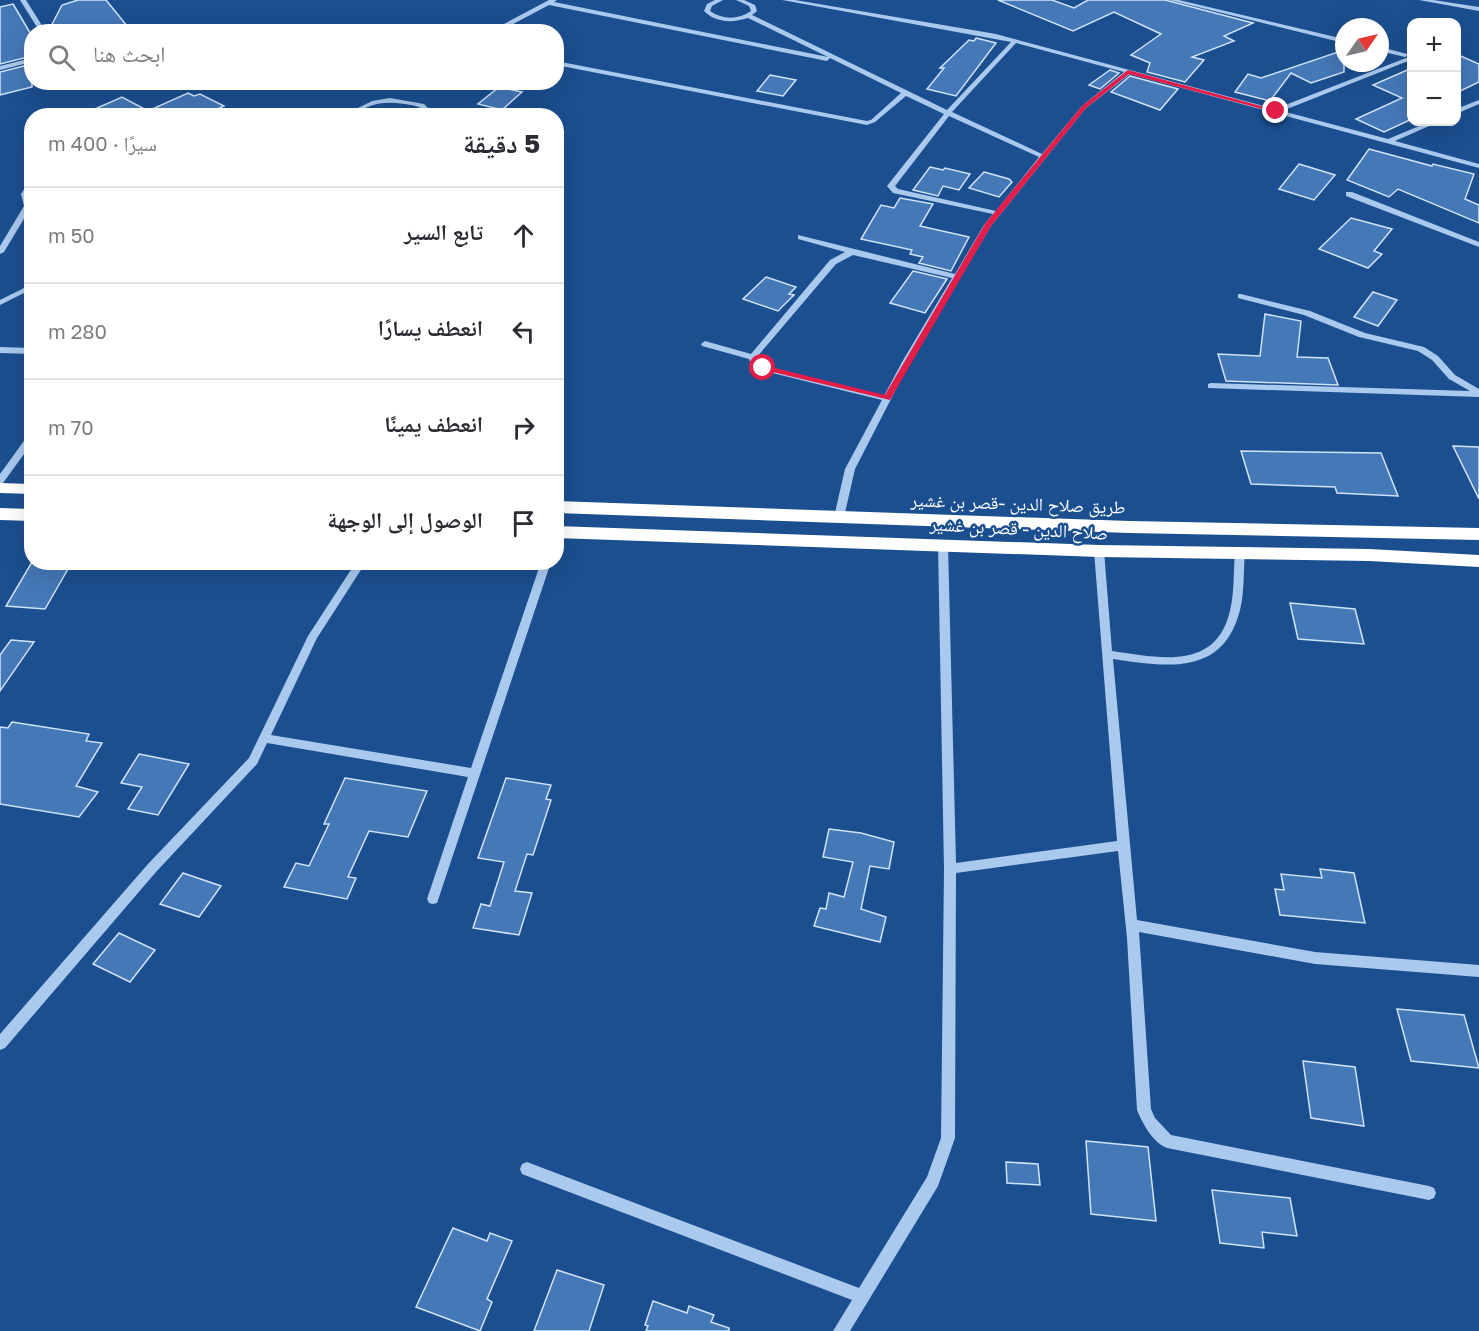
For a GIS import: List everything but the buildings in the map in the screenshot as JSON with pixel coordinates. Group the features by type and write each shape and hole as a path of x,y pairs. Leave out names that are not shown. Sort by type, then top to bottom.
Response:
{"highway":[{"path":"0,488 24,489"},
{"name":"طريق صلاح الدين -قصر بن غشير","path":"564,507 1479,534"},
{"path":"0,514 24,515"},
{"name":"صلاح الدين - قصر بن غشير","path":"564,532 1100,551 1369,555 1479,561"}],"street":[{"path":"22,0 38,24"},
{"path":"720,0 707,8 714,17 732,20 749,16 754,11 752,5 740,0"},
{"path":"786,0 1014,41 1479,166"},
{"path":"1172,0 1335,39"},
{"path":"1422,0 1479,9"},
{"path":"507,24 551,1 846,63"},
{"path":"749,16 905,93 1042,156"},
{"path":"696,32 714,17"},
{"path":"997,213 896,191 891,186 949,112 1014,41"},
{"path":"1389,52 1406,57 1389,64"},
{"path":"0,68 24,62"},
{"path":"564,65 867,123 872,122 905,93"},
{"path":"839,517 850,469 956,277 997,213 1084,107 1128,72"},
{"path":"1276,111 1370,72"},
{"path":"360,108 386,98 422,105 424,108"},
{"path":"1461,110 1479,102"},
{"path":"1388,142 1425,126"},
{"path":"1349,194 1479,245"},
{"path":"0,252 24,218"},
{"path":"801,237 956,277"},
{"path":"753,357 832,262 852,252"},
{"path":"0,303 24,290"},
{"path":"1241,296 1297,310 1380,340 1421,349 1435,358 1452,377 1479,393"},
{"path":"705,344 753,357"},
{"path":"0,350 24,351"},
{"path":"753,357 754,362 763,368 887,399"},
{"path":"1211,386 1479,393"},
{"path":"0,481 24,447"},
{"path":"841,1331 933,1181 948,1138 950,869 943,544"},
{"path":"1100,551 1107,654 1132,925 1144,1110 1150,1123 1167,1141 1429,1193"},
{"path":"1107,654 1180,661 1194,661 1205,655 1219,642 1233,617 1240,554"},
{"path":"0,1044 152,868 253,761 313,636 356,570"},
{"path":"433,899 543,570"},
{"path":"264,738 475,773"},
{"path":"950,869 1124,845"},
{"path":"1132,925 1315,958 1479,971"},
{"path":"527,1169 862,1296"}],"route":[{"path":"763,368 887,399 906,362 988,225 1053,142 1084,107 1128,72 1276,111"}]}
